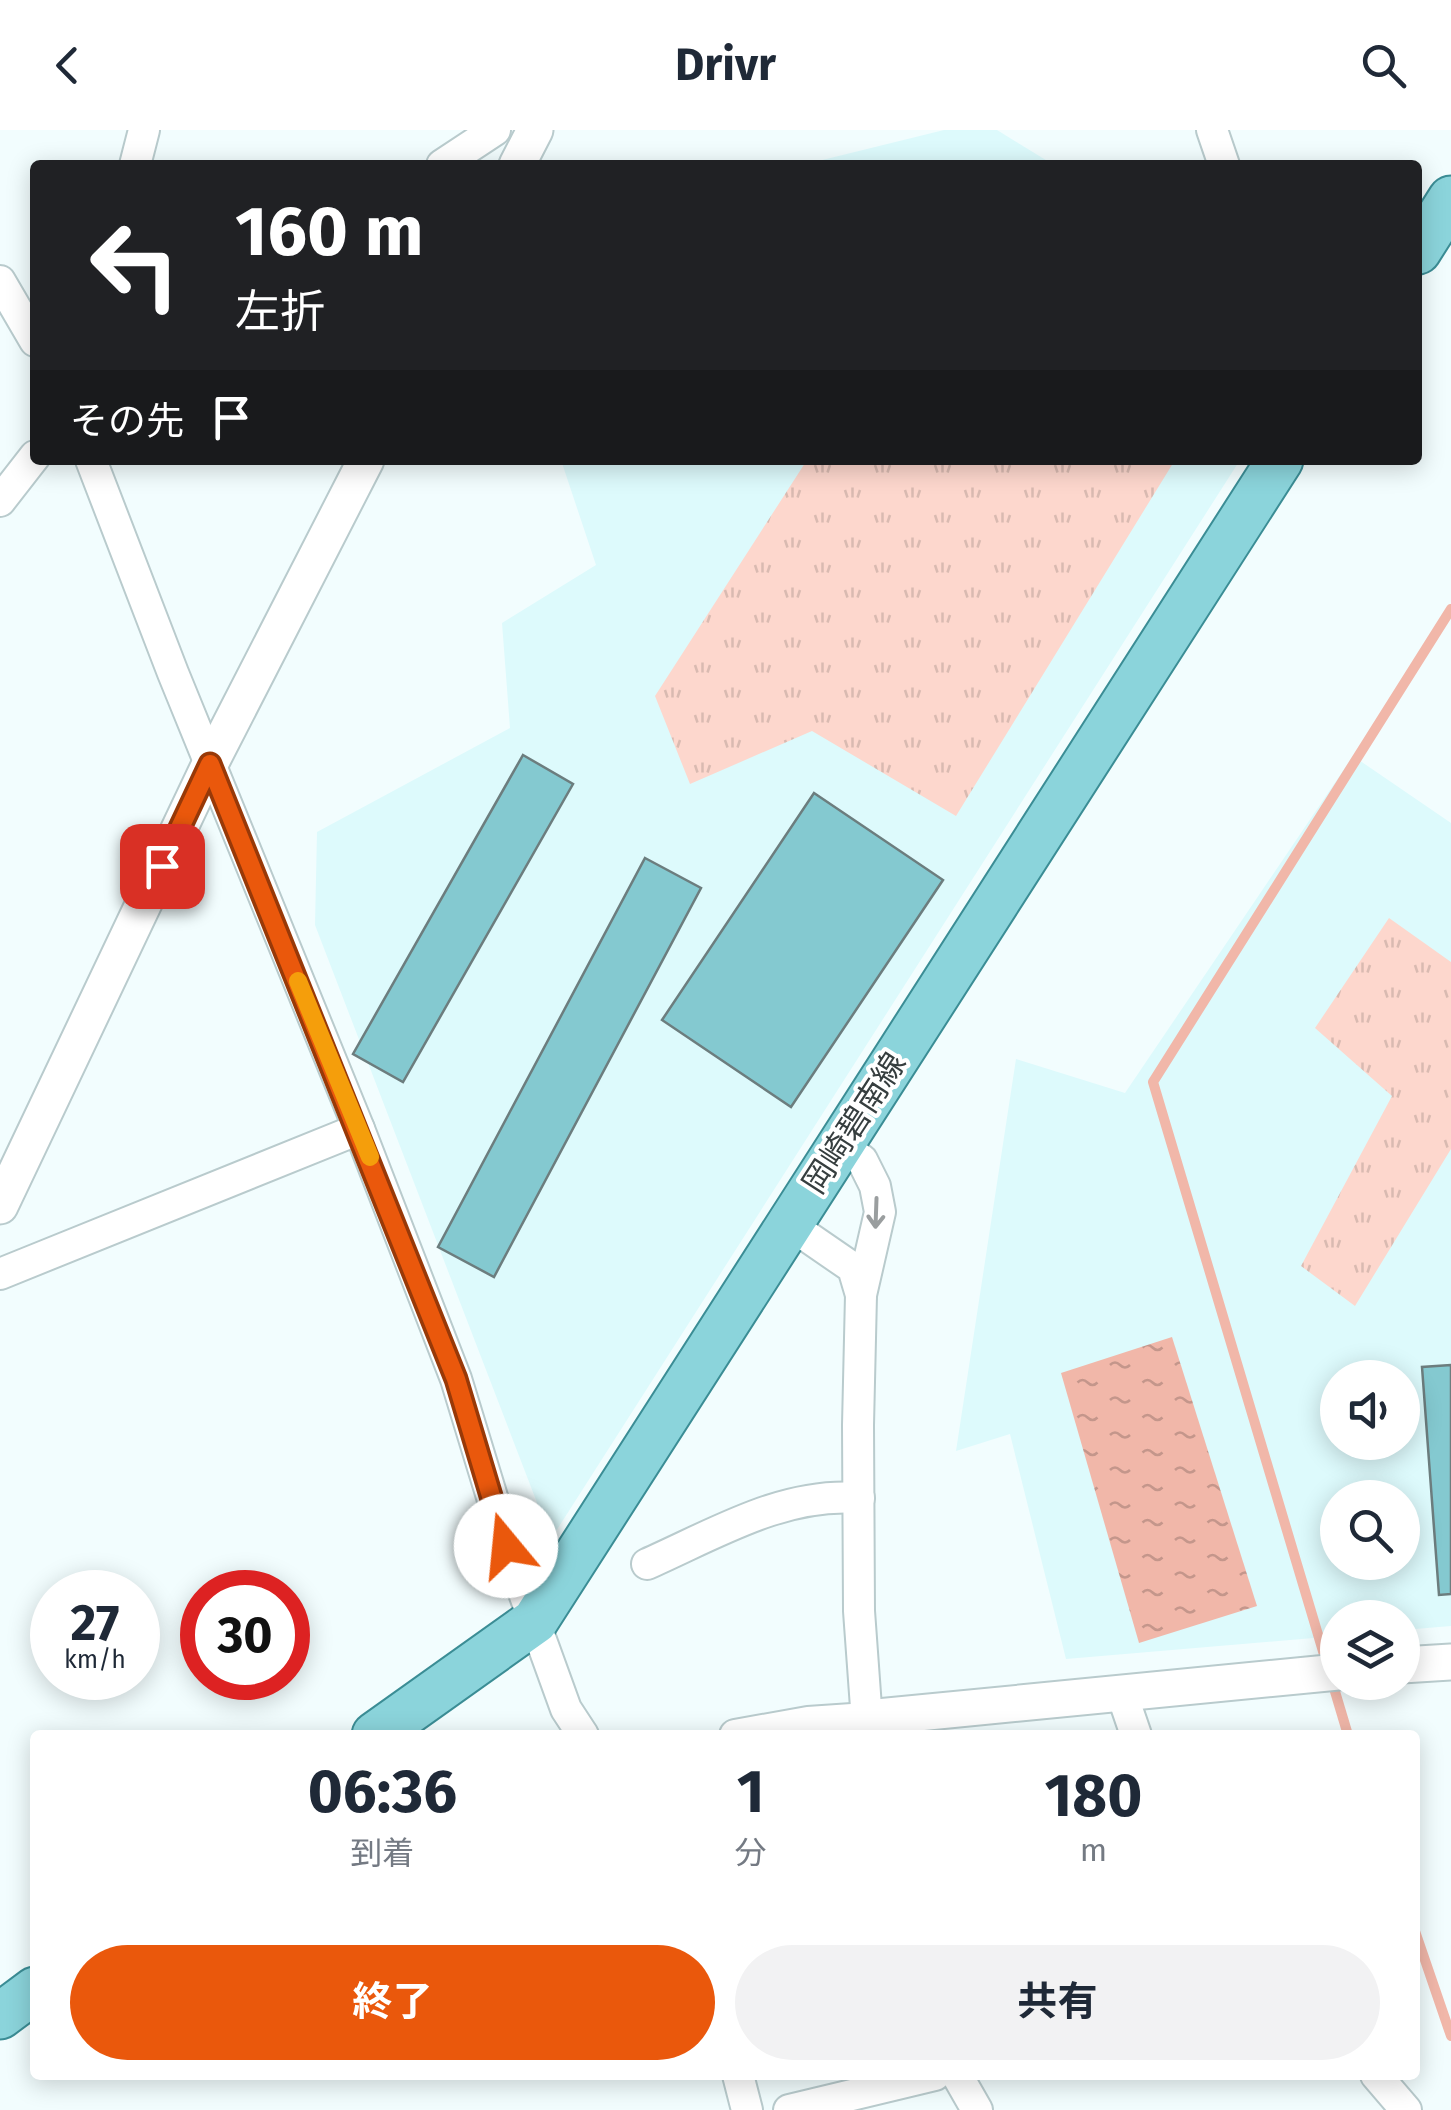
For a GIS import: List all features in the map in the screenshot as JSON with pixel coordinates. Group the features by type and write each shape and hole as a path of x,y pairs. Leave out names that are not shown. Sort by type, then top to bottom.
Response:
{"main road":[{"path":"1422,244 1451,200"},
{"name":"岡崎碧南線","path":"382,1730 534,1622 1277,465"},
{"path":"0,2016 30,1994"}],"street":[{"path":"135,160 144,130"},
{"path":"450,160 495,130"},
{"path":"520,160 535,130"},
{"path":"1212,130 1222,160"},
{"path":"0,280 30,333"},
{"path":"0,501 30,462"},
{"path":"94,465 456,1379 506,1546 566,1710 580,1730"},
{"path":"0,1206 210,764 363,465"},
{"path":"0,1274 359,1129"},
{"path":"839,1145 862,1160 875,1186 880,1212 861,1295 859,1611 868,1726"},
{"path":"789,1224 853,1268 861,1295"},
{"path":"648,1564 777,1506 808,1498 859,1498"},
{"path":"1420,1664 1451,1662"},
{"path":"762,1730 808,1722 868,1726 1320,1674"},
{"path":"1122,1694 1134,1730"},
{"path":"739,2080 746,2110"},
{"path":"788,2110 913,2080"},
{"path":"959,2080 976,2110"},
{"path":"1380,2080 1406,2110"}],"shaded area":[{"path":"944,130 997,130 1046,160 822,160"},
{"path":"563,465 1237,465 551,1539 315,925 317,832 510,728 502,623 596,565"},
{"path":"1353,756 1451,823 1451,1626 1420,1629 1420,1600 1320,1600 1320,1637 1066,1659 1010,1434 956,1451 1016,1059 1125,1093"}],"green space":[{"path":"804,465 1172,465 956,816 812,731 690,784 655,696"},
{"path":"1389,918 1451,962 1451,1149 1355,1306 1301,1266 1392,1096 1315,1028"}],"water":[{"path":"1172,1337 1257,1606 1139,1643 1061,1373"}],"building":[{"path":"523,755 573,784 403,1082 353,1054"},
{"path":"814,793 943,880 791,1107 662,1020"},
{"path":"645,858 701,888 494,1277 438,1247"},
{"path":"1451,1365 1451,1594 1439,1595 1422,1367"}],"waterway":[{"path":"1347,1730 1153,1082 1451,609"},
{"path":"1420,1946 1451,2036"}],"slow traffic":[{"path":"298,981 370,1157"}],"route":[{"path":"162,866 210,764 456,1379 506,1546"}]}
